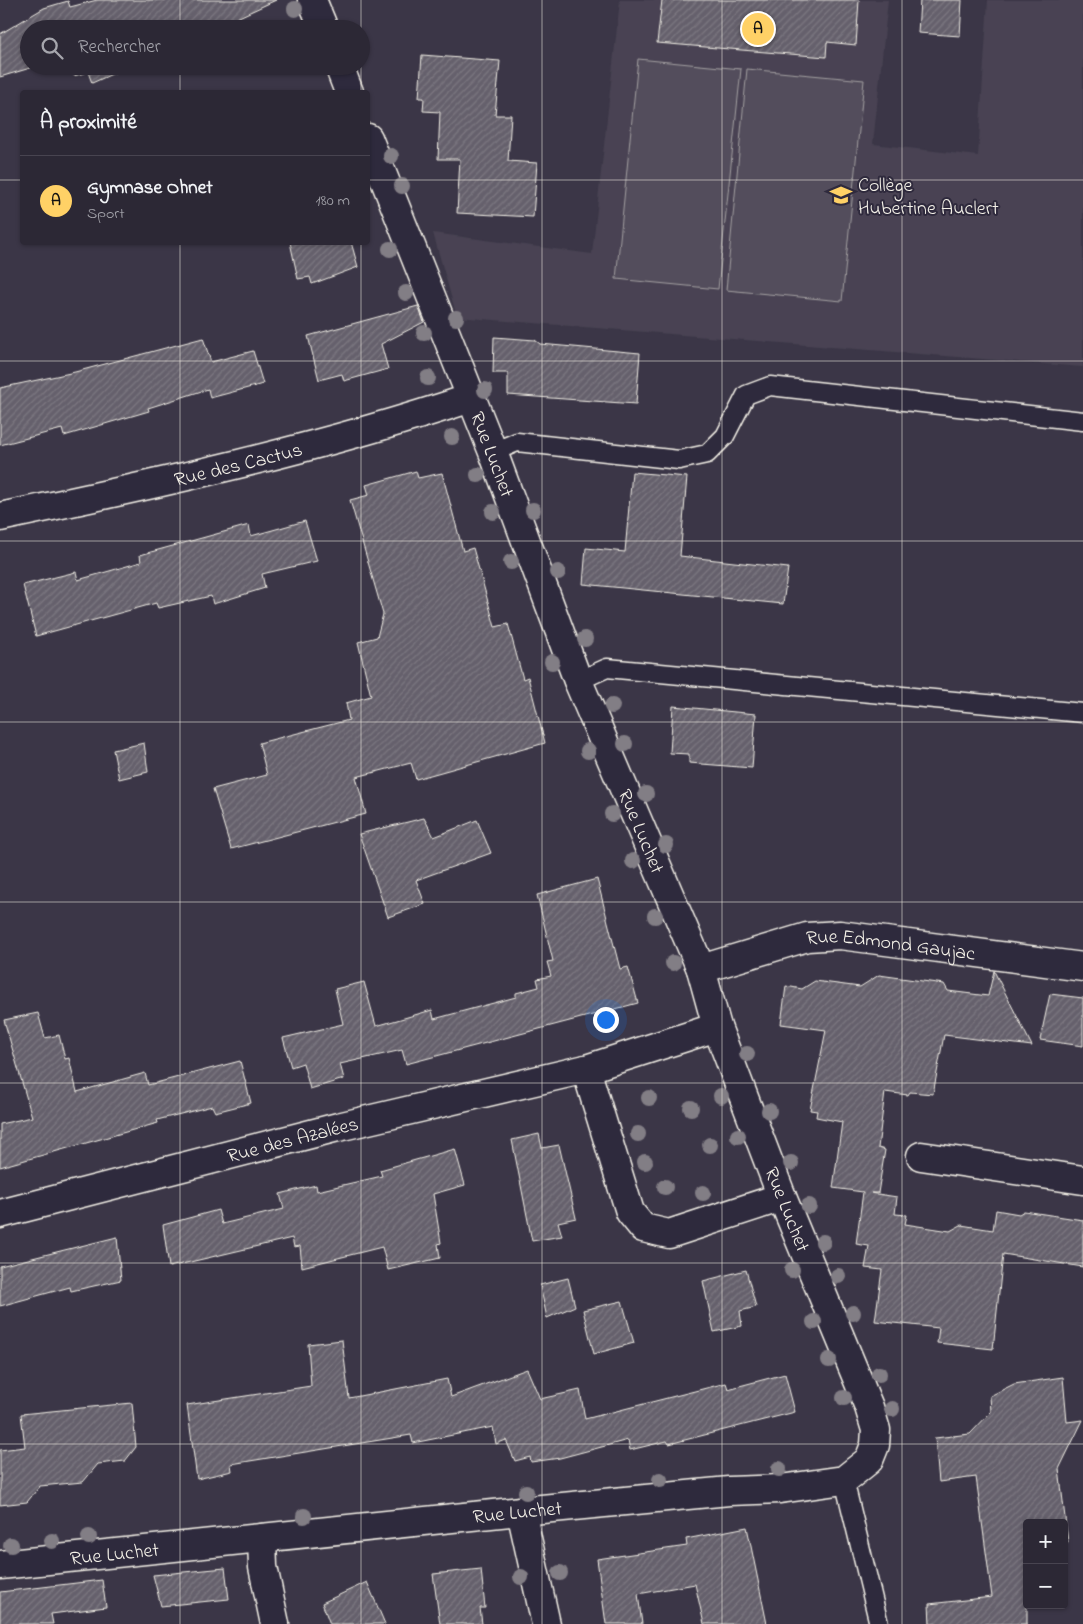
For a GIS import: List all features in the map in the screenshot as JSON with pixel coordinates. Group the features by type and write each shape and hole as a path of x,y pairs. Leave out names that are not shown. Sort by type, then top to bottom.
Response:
{"street":[{"path":"312,0 320,20"},
{"path":"342,75 348,90"},
{"name":"Rue Luchet","path":"0,1565 521,1511 729,1491 780,1489 844,1480 869,1460 875,1445 876,1430 869,1407 782,1197 717,1027 701,968 578,681 493,452 370,143"},
{"name":"Rue des Cactus","path":"0,517 107,495 386,427 471,398"},
{"name":"Rue Edmond Gaujac","path":"701,968 807,937 840,935 1083,967"},
{"name":"Rue des Azalées","path":"0,1214 338,1127 586,1069 717,1027"},
{"path":"586,1069 630,1212 643,1228 669,1234 782,1197"},
{"path":"921,1156 1083,1180"},
{"path":"521,1511 546,1624"},
{"path":"262,1538 263,1567 274,1624"}],"lane":[{"path":"493,452 517,442 679,460 708,454 725,436 746,395 770,386 1083,421"},
{"path":"578,681 607,668 1083,713"},
{"path":"844,1480 878,1624"}],"shaded area":[{"name":"Collège Hubertine Auclert","path":"620,0 888,0 873,144 978,156 988,0 1083,0 1083,367 457,317 433,233 592,254"},
{"path":"638,59 741,69 718,289 616,279"},
{"path":"747,69 864,80 842,301 726,290"}],"building":[{"path":"97,0 276,0 233,20 24,20 44,8 68,1 70,7"},
{"path":"662,0 859,0 856,45 827,42 826,57 657,43"},
{"path":"920,0 962,0 960,36 918,33"},
{"path":"20,22 20,71 0,77 0,34"},
{"path":"422,55 500,61 495,115 511,115 508,161 537,163 533,217 457,213 460,159 438,159 440,112 423,111 424,98 419,98"},
{"path":"89,75 110,75 92,83"},
{"path":"291,245 352,245 358,267 312,284 310,277 298,279"},
{"path":"418,306 424,322 381,344 388,369 344,381 342,374 319,380 308,336"},
{"path":"494,337 535,340 540,344 640,353 636,404 508,395 508,373 493,373"},
{"path":"203,338 211,362 253,351 263,384 210,398 208,389 148,408 149,411 64,436 62,429 0,445 0,388 75,372"},
{"path":"416,471 418,478 442,473 463,551 473,548 495,627 508,624 523,679 528,677 545,743 416,779 411,763 356,777 366,814 231,849 213,789 267,775 259,743 349,720 346,703 371,696 358,642 377,637 383,614 350,500 369,495 366,485"},
{"path":"632,472 687,477 680,556 788,568 783,604 583,584 586,548 625,552"},
{"path":"305,521 317,561 262,574 265,588 213,604 211,596 158,608 156,603 36,636 23,585 76,572 78,580 141,562 140,555 249,525 251,536"},
{"path":"673,706 756,714 752,768 689,763 689,754 670,753"},
{"path":"144,743 148,772 119,779 113,750"},
{"path":"424,818 434,837 477,820 491,853 416,880 425,904 388,917 359,834"},
{"path":"597,879 620,969 628,967 638,1003 406,1064 402,1050 340,1064 344,1079 310,1089 303,1063 291,1067 283,1038 343,1024 335,989 364,982 376,1026 432,1010 434,1019 516,997 516,993 539,987 537,979 551,976 547,962 553,961 537,895"},
{"path":"994,971 1032,1046 944,1035 933,1094 910,1092 908,1095 885,1092 878,1148 885,1150 878,1193 871,1193 897,1197 895,1214 907,1215 905,1224 950,1231 961,1225 993,1230 996,1210 1019,1214 1024,1211 1083,1220 1083,1267 1003,1254 993,1349 937,1343 939,1328 875,1321 882,1270 865,1268 869,1246 856,1244 863,1192 833,1188 842,1122 816,1117 817,1111 810,1110 826,1030 781,1024 786,986 802,989 815,981 860,987 879,975 944,984 948,991 988,996"},
{"path":"1050,994 1083,998 1083,1046 1040,1040"},
{"path":"38,1013 45,1038 59,1035 65,1059 69,1058 77,1092 145,1073 148,1085 240,1061 251,1103 215,1112 212,1106 157,1120 158,1123 0,1167 0,1124 32,1117 4,1020"},
{"path":"539,1134 542,1148 559,1145 576,1218 558,1222 562,1236 532,1241 512,1140"},
{"path":"455,1149 465,1185 433,1194 441,1243 438,1244 440,1258 388,1270 382,1247 302,1267 300,1246 294,1247 292,1238 169,1267 163,1225 218,1210 222,1224 284,1209 280,1194 316,1185 317,1191 382,1176 380,1170"},
{"path":"117,1237 121,1280 71,1291 70,1287 0,1306 0,1266"},
{"path":"746,1270 756,1307 740,1311 742,1326 714,1332 703,1281"},
{"path":"568,1278 575,1306 547,1318 540,1285"},
{"path":"622,1301 634,1343 594,1354 583,1310"},
{"path":"342,1340 349,1398 447,1379 451,1397 527,1369 540,1399 580,1390 585,1419 726,1383 728,1389 785,1374 795,1412 669,1444 667,1441 630,1450 628,1440 560,1458 531,1462 530,1457 515,1461 506,1440 496,1444 493,1427 413,1443 411,1435 231,1464 232,1471 197,1479 187,1405 311,1386 308,1344"},
{"path":"1063,1377 1067,1422 1083,1420 1059,1469 1065,1519 1023,1519 1023,1609 1027,1609 1027,1624 930,1624 929,1604 992,1597 976,1477 939,1482 935,1438 970,1434 991,1412 990,1396 1014,1384"},
{"path":"132,1403 136,1447 125,1461 98,1464 83,1482 40,1486 27,1502 0,1505 0,1450 25,1447 21,1414"},
{"path":"747,1527 767,1624 704,1624 695,1584 638,1594 642,1624 606,1624 597,1559 687,1546 686,1539"},
{"path":"225,1568 229,1599 161,1606 153,1575"},
{"path":"481,1569 485,1608 480,1608 482,1624 440,1624 433,1574"},
{"path":"102,1580 106,1607 51,1614 53,1624 0,1624 0,1592"},
{"path":"367,1582 385,1624 330,1624 322,1603"}],"place":[{"name":"Gymnase Ohnet","path":"758,29"},
{"name":"Collège Hubertine Auclert","path":"841,195"}]}
